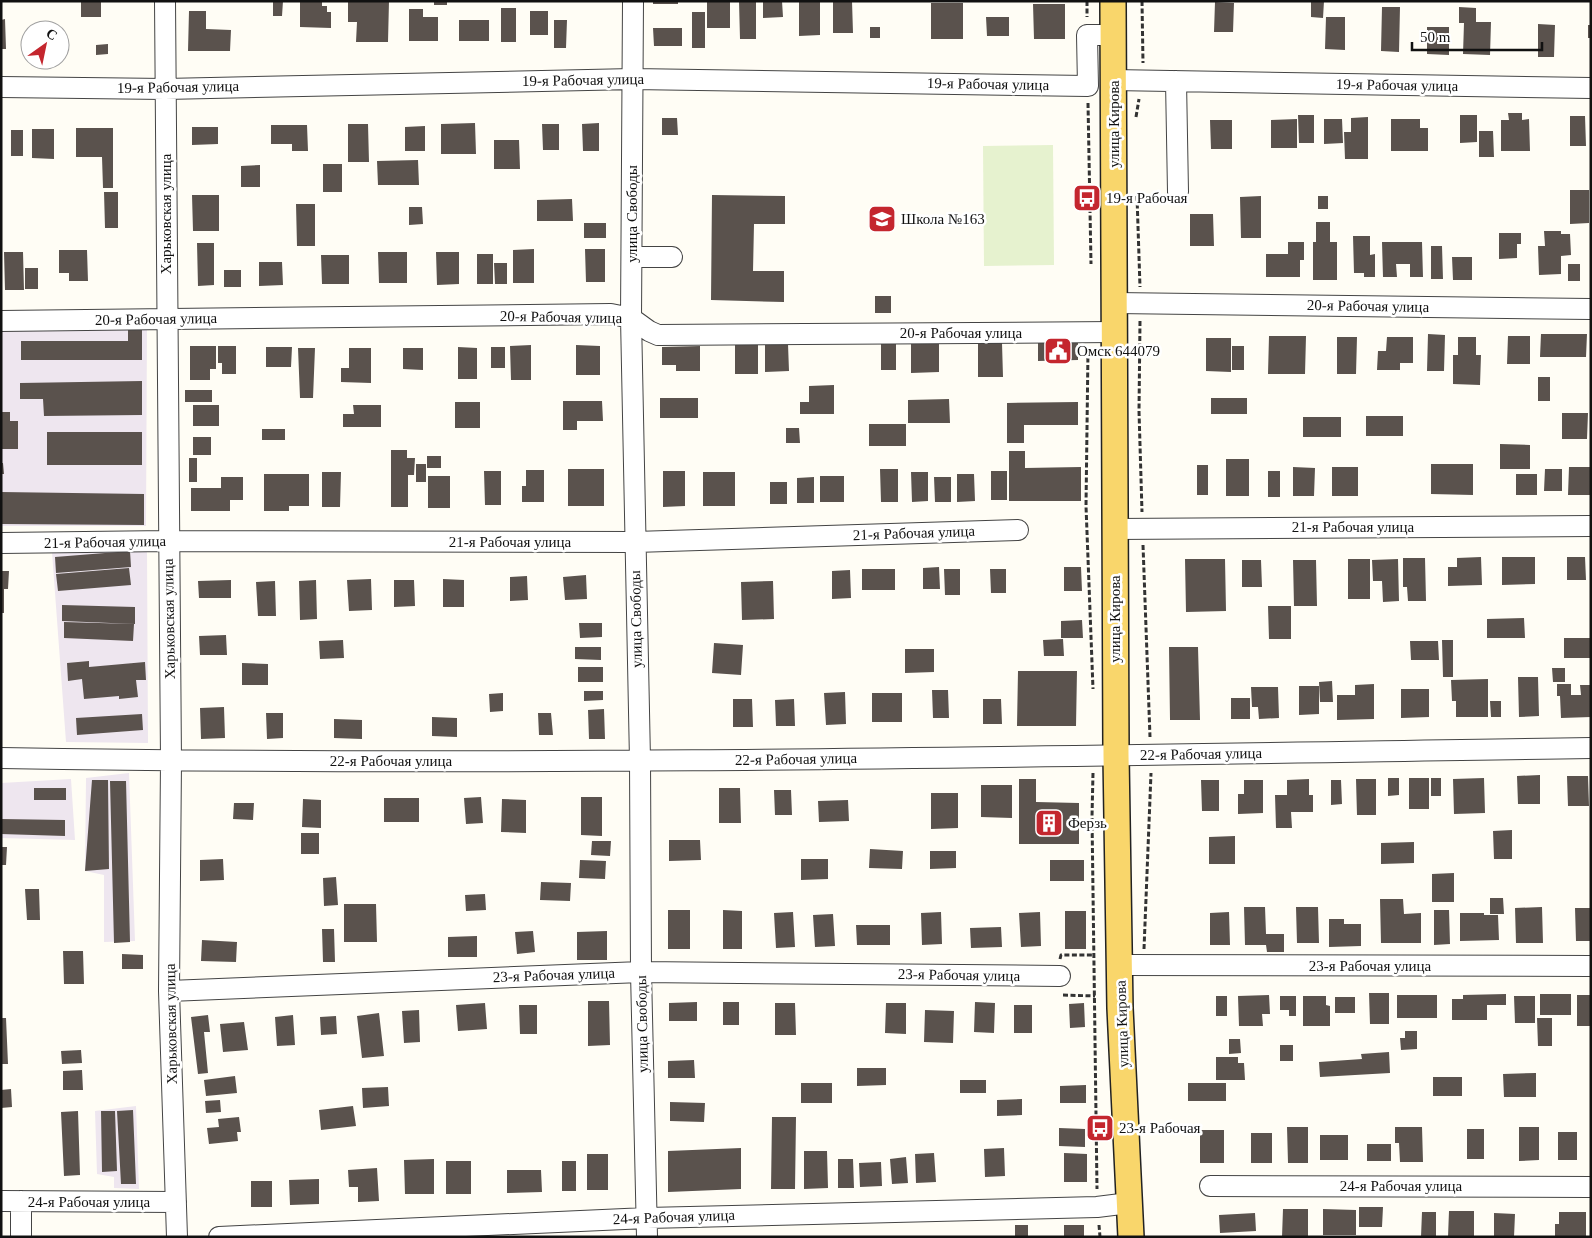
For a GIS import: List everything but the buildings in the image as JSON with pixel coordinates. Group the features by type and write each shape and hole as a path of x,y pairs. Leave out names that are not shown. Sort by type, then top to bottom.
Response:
{"main road":[{"name":"улица Кирова","path":"1113,1 1115,529 1105,755 1132,965 1129,1203 1131,1237"}],"street":[{"name":"Харьковская улица","path":"165,1 170,991 177,1237"},
{"name":"улица Свободы","path":"633,1 631,318 640,760 641,972 647,1227"},
{"path":"1088,86 1087,35 1113,35"},
{"name":"19-я Рабочая улица","path":"1,87 165,88 633,79 1088,86"},
{"name":"19-я Рабочая улица","path":"1113,80 1591,88"},
{"path":"1176,81 1178,192"},
{"path":"632,257 672,257"},
{"name":"20-я Рабочая улица","path":"1114,302 1591,309"},
{"name":"20-я Рабочая улица","path":"1,321 611,314 631,318 658,335 1115,332"},
{"name":"21-я Рабочая улица","path":"1115,529 1591,526"},
{"name":"21-я Рабочая улица","path":"1,544 168,541 635,542 1018,530"},
{"name":"22-я Рабочая улица","path":"1,758 170,761 640,760 1591,748"},
{"name":"23-я Рабочая улица","path":"1132,965 1591,966"},
{"name":"23-я Рабочая улица","path":"170,991 641,972 1060,976"},
{"name":"24-я Рабочая улица","path":"1210,1186 1591,1187"},
{"name":"24-я Рабочая улица","path":"1,1201 176,1202"},
{"path":"21,1201 21,1237"},
{"name":"24-я Рабочая улица","path":"219,1237 647,1227 1097,1207 1129,1203"}],"path":[{"path":"1136,118 1142,80 1142,1"},
{"path":"1088,86 1091,266"},
{"path":"1132,965 1151,755 1139,411 1141,303 1136,196"},
{"path":"1090,332 1086,506 1093,691"},
{"path":"1100,1237 1097,1207 1092,817 1105,755"}],"shaded area":[{"path":"147,324 146,526 1,526 1,332"},
{"path":"147,549 148,743 66,742 52,552"},
{"path":"129,773 135,941 104,942 104,875 85,871 86,778"},
{"path":"71,779 75,840 1,838 1,783"},
{"path":"136,1106 139,1189 114,1188 114,1177 97,1174 95,1111"}],"green space":[{"path":"1053,145 1054,265 984,266 983,146"}],"place":[{"name":"19-я Рабочая","path":"1087,198"},
{"name":"Школа №163","path":"882,219"},
{"name":"Омск 644079","path":"1058,351"},
{"name":"Ферзь","path":"1049,823"},
{"name":"23-я Рабочая","path":"1100,1128"}]}
